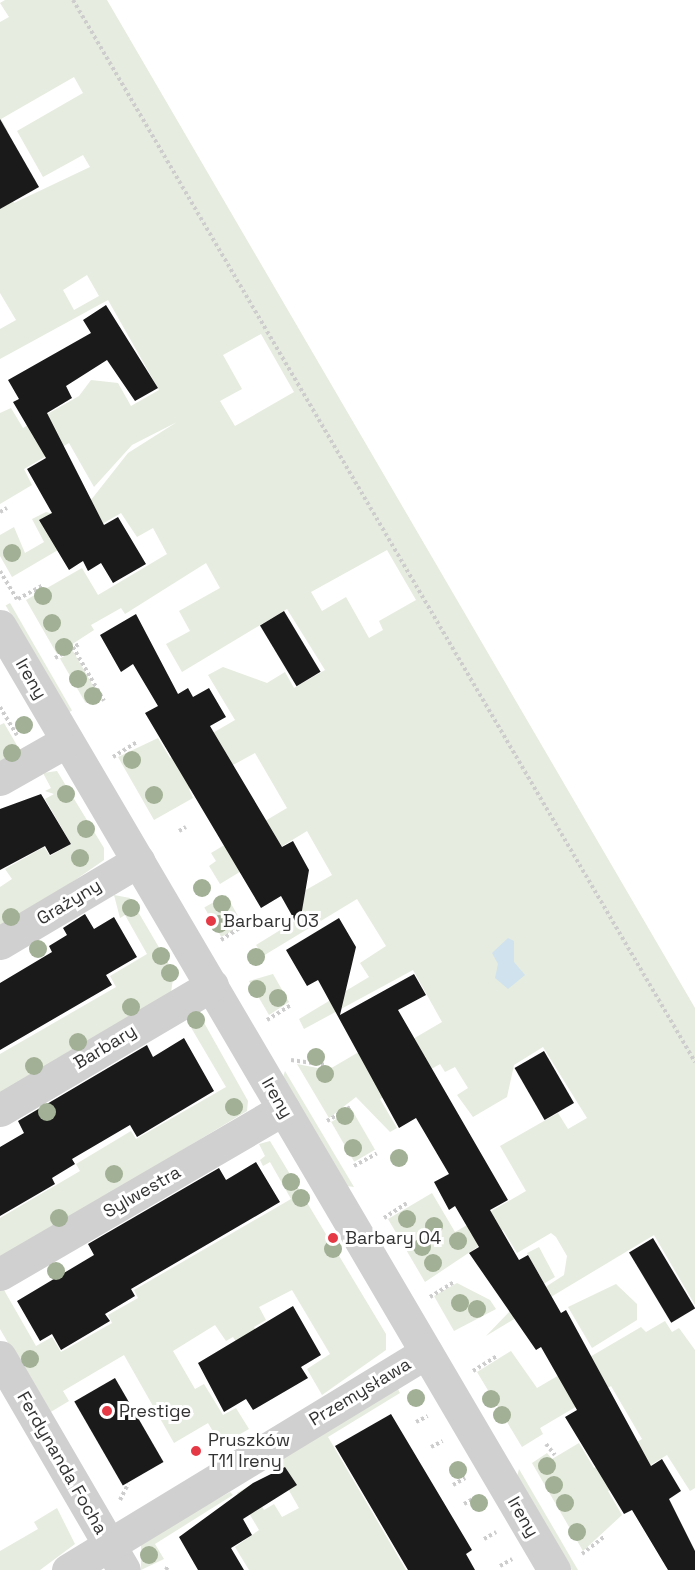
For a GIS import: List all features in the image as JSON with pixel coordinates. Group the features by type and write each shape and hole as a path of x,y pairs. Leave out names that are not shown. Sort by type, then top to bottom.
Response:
{"street":[{"name":"Ireny","path":"8,613 67,741 283,1109 426,1352 566,1563"},
{"path":"0,779 67,741"},
{"name":"Grażyny","path":"0,944 138,861"},
{"name":"Barbary","path":"0,1110 212,985"},
{"name":"Sylwestra","path":"0,1274 283,1109"},
{"name":"Przemysława","path":"68,1570 117,1558 426,1352"},
{"name":"Ferdynanda Focha","path":"0,1357 117,1558"}],"path":[{"path":"73,0 695,1062"},
{"path":"0,512 7,508"},
{"path":"8,613 43,585"},
{"path":"52,660 79,644"},
{"path":"73,647 104,701"},
{"path":"0,707 22,744"},
{"path":"110,759 137,742"},
{"path":"179,831 186,827"},
{"path":"218,942 244,926"},
{"path":"264,1022 291,1005"},
{"path":"287,1060 325,1065"},
{"path":"324,1123 350,1107"},
{"path":"351,1168 377,1153"},
{"path":"381,1220 407,1203"},
{"path":"427,1298 454,1282"},
{"path":"470,1373 497,1356"},
{"path":"546,1444 555,1455"},
{"path":"124,1493 128,1484"},
{"path":"566,1563 604,1537"}],"shaded area":[{"path":"5,0 107,0 695,1008 695,1305 654,1235 486,1336 513,1308 564,1275 567,1256 556,1237 551,1233 517,1253 503,1230 425,1282 388,1219 432,1193 455,1232 526,1191 500,1146 558,1113 568,1129 587,1118 543,1047 514,1065 507,1097 473,1117 457,1095 468,1088 455,1067 445,1072 440,1064 380,1099 397,1128 390,1132 356,1097 329,1118 297,1064 328,1070 369,1046 377,1060 442,1022 413,970 304,1029 299,1019 369,977 360,963 386,946 357,899 263,956 256,945 303,916 292,898 332,875 307,831 220,884 209,866 216,861 211,853 287,808 255,753 189,789 193,798 154,820 118,757 158,738 170,758 235,720 208,675 223,667 267,683 285,672 294,688 325,670 287,609 182,672 166,644 190,631 179,611 220,588 206,563 125,614 121,608 91,625 94,630 57,654 26,600 82,568 98,595 167,554 153,528 137,537 121,513 12,577 0,556 0,535 14,527 25,553 44,542 32,519 46,512 62,516 87,505 128,453 177,422 132,445 94,487 69,443 24,469 32,485 0,504 0,413 11,408 23,428 79,396 91,380 118,383 131,406 159,390 108,300 0,359 0,329 16,320 0,293 0,180 14,203 90,167 83,155 43,177 17,131 83,93 74,77 1,119 8,132 0,137 0,22 9,17 0,3","holes":["87,275 99,296 74,310 63,290","261,334 294,392 235,426 220,401 242,389 223,355","387,550 416,600 379,621 383,630 369,638 346,597 322,611 311,592"]},
{"path":"10,603 72,710 68,713 6,606"},
{"path":"73,651 98,695 86,703 60,658"},
{"path":"4,723 22,754 0,766 0,725"},
{"path":"57,771 104,848 104,860 0,932 0,887 12,879 5,869 44,847 50,856 71,844 45,799 54,794 45,791 51,788 43,773"},
{"path":"114,895 130,898 174,973 171,992 0,1094 0,1054 116,987 110,976 147,954 125,915 120,918"},
{"path":"226,895 243,924 221,937 204,907"},
{"path":"273,974 289,1002 269,1015 249,981"},
{"path":"191,1014 202,1019 248,1101 247,1111 0,1260 0,1218 80,1171 76,1164 131,1131 136,1139 226,1087 186,1019"},
{"path":"285,1071 354,1187 347,1186 283,1077"},
{"path":"352,1110 375,1150 354,1162 331,1122"},
{"path":"270,1141 386,1334 386,1350 322,1395 307,1369 330,1354 292,1290 259,1307 266,1320 254,1327 260,1337 240,1348 233,1337 226,1341 215,1325 173,1351 195,1389 204,1384 223,1415 236,1408 249,1429 221,1445 208,1423 174,1443 124,1355 63,1391 69,1401 49,1413 0,1329 0,1284 10,1286 4,1290 36,1346 52,1337 61,1352 112,1323 108,1315 138,1298 134,1290 291,1199 270,1162 263,1166 260,1160 265,1156 259,1144"},
{"path":"539,1247 555,1277 507,1306 543,1281 527,1253"},
{"path":"457,1283 490,1300 496,1309 454,1331 434,1296"},
{"path":"616,1284 637,1304 637,1320 592,1348 568,1307"},
{"path":"665,1321 672,1332 679,1328 695,1350 695,1488 690,1491 667,1455 608,1491 622,1515 583,1551 532,1463 547,1453 552,1459 579,1443 594,1468 642,1439 611,1386 540,1428 543,1434 522,1447 477,1372 511,1351 537,1388 641,1327 646,1332"},
{"path":"395,1383 400,1393 328,1437 406,1570 249,1570 235,1547 259,1530 237,1493 249,1486 264,1510 274,1504 282,1517 299,1508 271,1459"},
{"path":"519,1469 578,1570 572,1570 517,1477"},
{"path":"230,1492 233,1495 155,1544 164,1559 141,1570 141,1544 210,1497 214,1501"},
{"path":"57,1508 75,1544 40,1570 0,1570 0,1551 38,1529 34,1522"}],"water":[{"path":"508,938 514,941 514,962 525,975 508,989 495,978 498,964 492,953"}],"building":[{"path":"0,119 39,187 0,209"},
{"path":"106,305 158,388 135,401 107,360 66,386 72,398 47,413 104,525 118,517 146,564 113,583 101,563 88,571 83,561 69,570 39,520 52,513 27,469 46,458 13,402 19,399 8,380 91,333 83,320"},
{"path":"284,611 321,672 297,686 260,625"},
{"path":"136,614 178,694 188,688 193,697 209,688 226,717 210,726 282,847 293,841 309,870 299,928 281,896 261,908 145,713 158,706 133,664 121,672 100,635"},
{"path":"41,794 71,844 50,855 45,846 0,870 0,809"},
{"path":"85,914 94,929 114,917 137,957 106,975 112,985 0,1050 0,983 52,952 49,946 67,935 63,928"},
{"path":"339,918 356,947 340,1015 414,974 426,995 398,1010 508,1200 490,1210 519,1260 528,1255 561,1313 566,1310 651,1466 662,1459 681,1491 669,1499 695,1551 695,1570 668,1570 632,1510 624,1514 565,1417 577,1410 541,1347 536,1350 469,1253 479,1247 455,1206 449,1210 434,1182 449,1174 416,1118 399,1128 318,980 307,986 286,950"},
{"path":"184,1038 214,1091 137,1137 130,1125 72,1159 75,1164 52,1178 55,1184 0,1216 0,1147 24,1133 18,1121 147,1045 153,1057"},
{"path":"544,1051 574,1103 545,1120 515,1068"},
{"path":"256,1162 280,1202 131,1289 135,1296 105,1314 110,1321 61,1350 52,1334 40,1341 17,1301 94,1255 88,1244 219,1168 226,1180"},
{"path":"653,1238 695,1308 671,1323 629,1252"},
{"path":"293,1306 321,1355 301,1367 308,1378 253,1410 246,1399 224,1412 198,1363"},
{"path":"115,1378 164,1462 123,1486 74,1402"},
{"path":"391,1414 472,1550 466,1554 475,1570 408,1570 335,1446"},
{"path":"285,1467 297,1485 243,1519 252,1535 231,1548 244,1570 198,1570 179,1537 253,1483"}],"place":[{"name":"Barbary 03","path":"211,921"},
{"name":"Barbary 04","path":"333,1238"},
{"name":"Prestige","path":"107,1411"},
{"name":"Pruszków T11 Ireny","path":"196,1451"}]}
